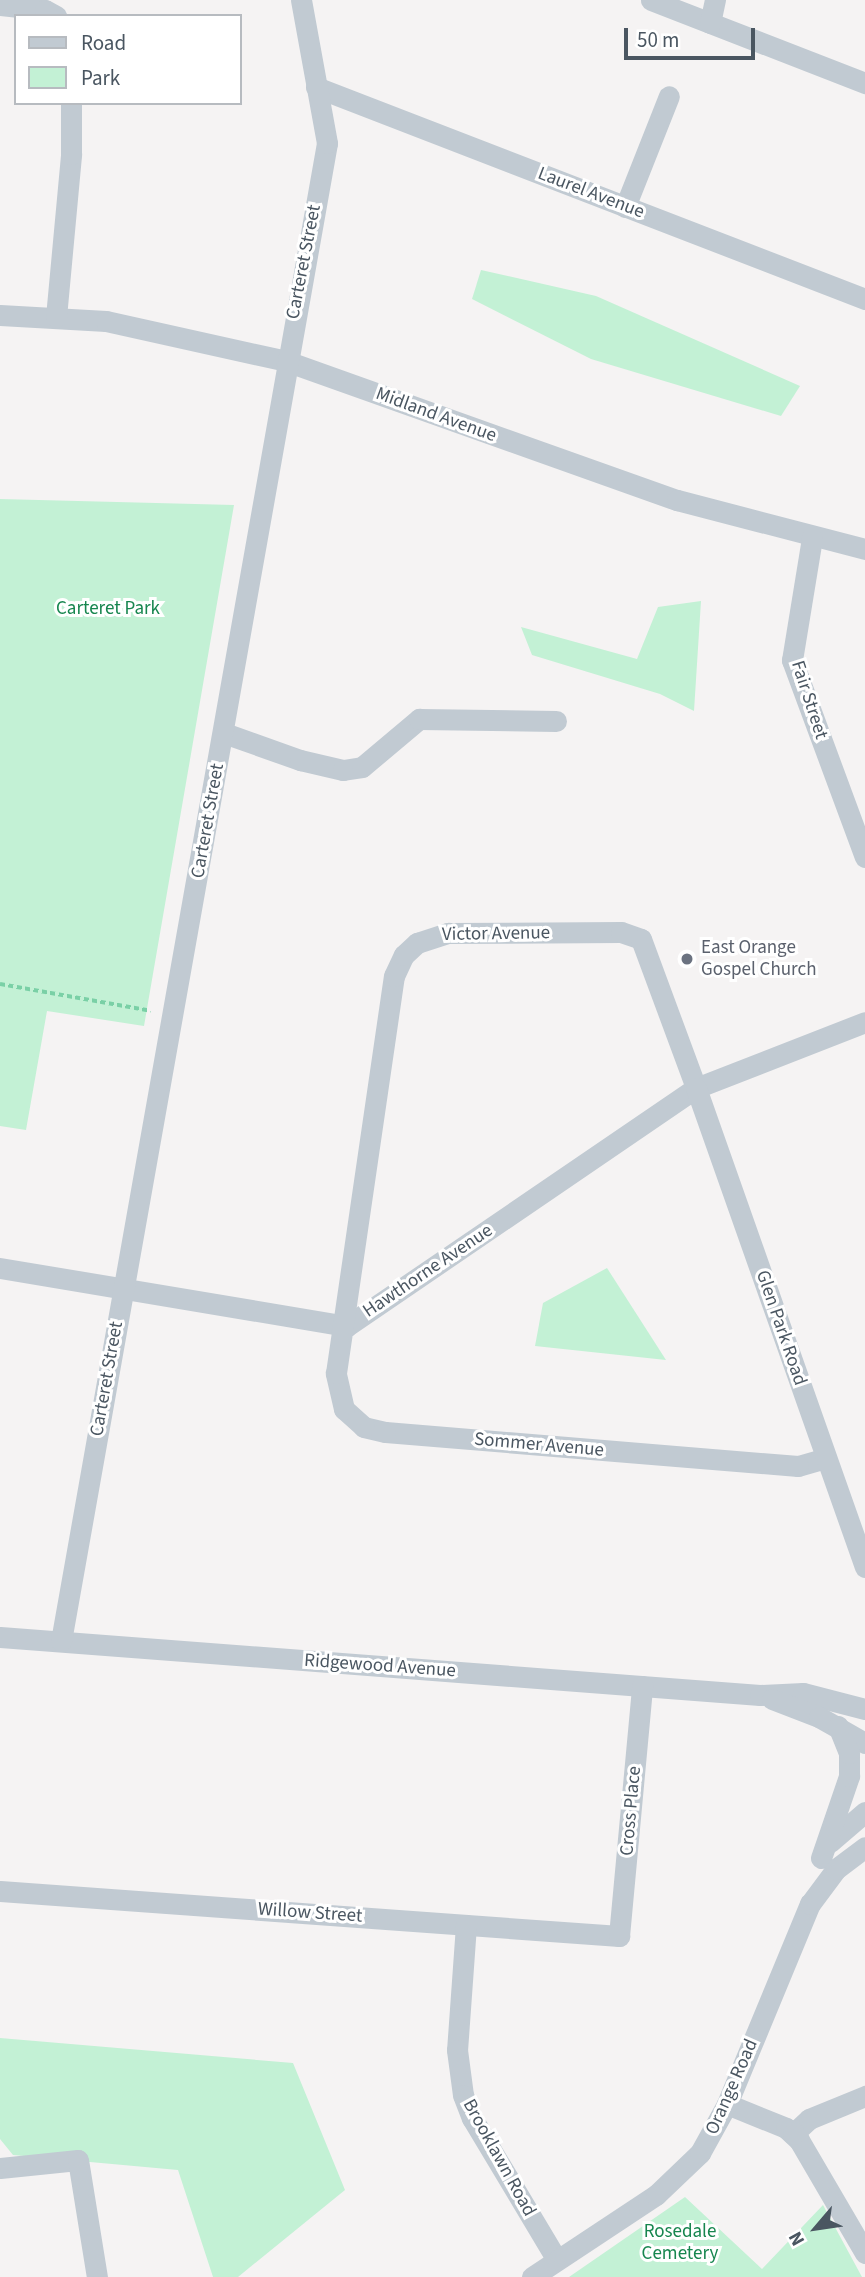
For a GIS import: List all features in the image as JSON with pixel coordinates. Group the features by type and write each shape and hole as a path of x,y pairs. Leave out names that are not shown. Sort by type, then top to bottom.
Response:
{"street":[{"name":"Carteret Street","path":"61,1641 225,733 286,362 327,143 302,0"},
{"path":"651,0 865,83"},
{"path":"710,23 715,0"},
{"path":"0,5 45,10 52,14"},
{"name":"Laurel Avenue","path":"316,87 865,299"},
{"path":"625,206 669,96"},
{"path":"56,317 71,154 71,105"},
{"name":"Midland Avenue","path":"0,315 106,321 286,362 677,500 811,538 865,549"},
{"name":"Fair Street","path":"811,538 792,660 857,811 865,857"},
{"path":"225,733 300,760 343,770 362,766 419,719 556,721"},
{"name":"Victor Avenue","path":"343,1326 394,976 404,955 417,943 448,933 632,933 641,939 696,1088"},
{"name":"Hawthorne Avenue","path":"0,1268 343,1326 696,1088 865,1022"},
{"name":"Glen Park Road","path":"696,1088 865,1567"},
{"name":"Sommer Avenue","path":"343,1326 337,1394 351,1417 374,1431 798,1466 827,1458"},
{"name":"Ridgewood Avenue","path":"0,1637 760,1695"},
{"name":"Cross Place","path":"619,1936 642,1686"},
{"path":"760,1695 803,1693 842,1700 865,1709"},
{"path":"760,1695 838,1726 865,1743"},
{"path":"842,1700 865,1695"},
{"path":"821,1858 849,1776 849,1752 838,1726"},
{"name":"Orange Road","path":"532,2277 671,2183 700,2153 727,2104 810,1904 821,1858 840,1831 865,1812"},
{"name":"Orange Road","path":"810,1904 836,1869 865,1846"},
{"name":"Willow Street","path":"0,1891 619,1936"},
{"name":"Brooklawn Road","path":"466,1925 457,2050 463,2095 472,2119 557,2260"},
{"path":"793,2134 809,2119 865,2096"},
{"path":"727,2104 793,2134 809,2153 865,2253"},
{"path":"0,2168 78,2160 97,2277"}],"path":[{"path":"0,984 151,1011"}],"green space":[{"path":"481,270 596,296 800,386 781,416 591,359 472,299"},
{"name":"Carteret Park","path":"0,499 234,505 144,1026 47,1011 26,1130 0,1126"},
{"path":"701,601 694,711 660,694 532,655 521,627 637,659 658,607"},
{"path":"607,1268 666,1360 535,1346 543,1303"},
{"path":"0,2038 293,2063 345,2190 238,2277 213,2277 178,2170 13,2155 0,2139"},
{"name":"Rosedale Cemetery","path":"685,2197 762,2269 823,2205 862,2277 569,2277"}],"place":[{"name":"East Orange Gospel Church","path":"687,959"}]}
